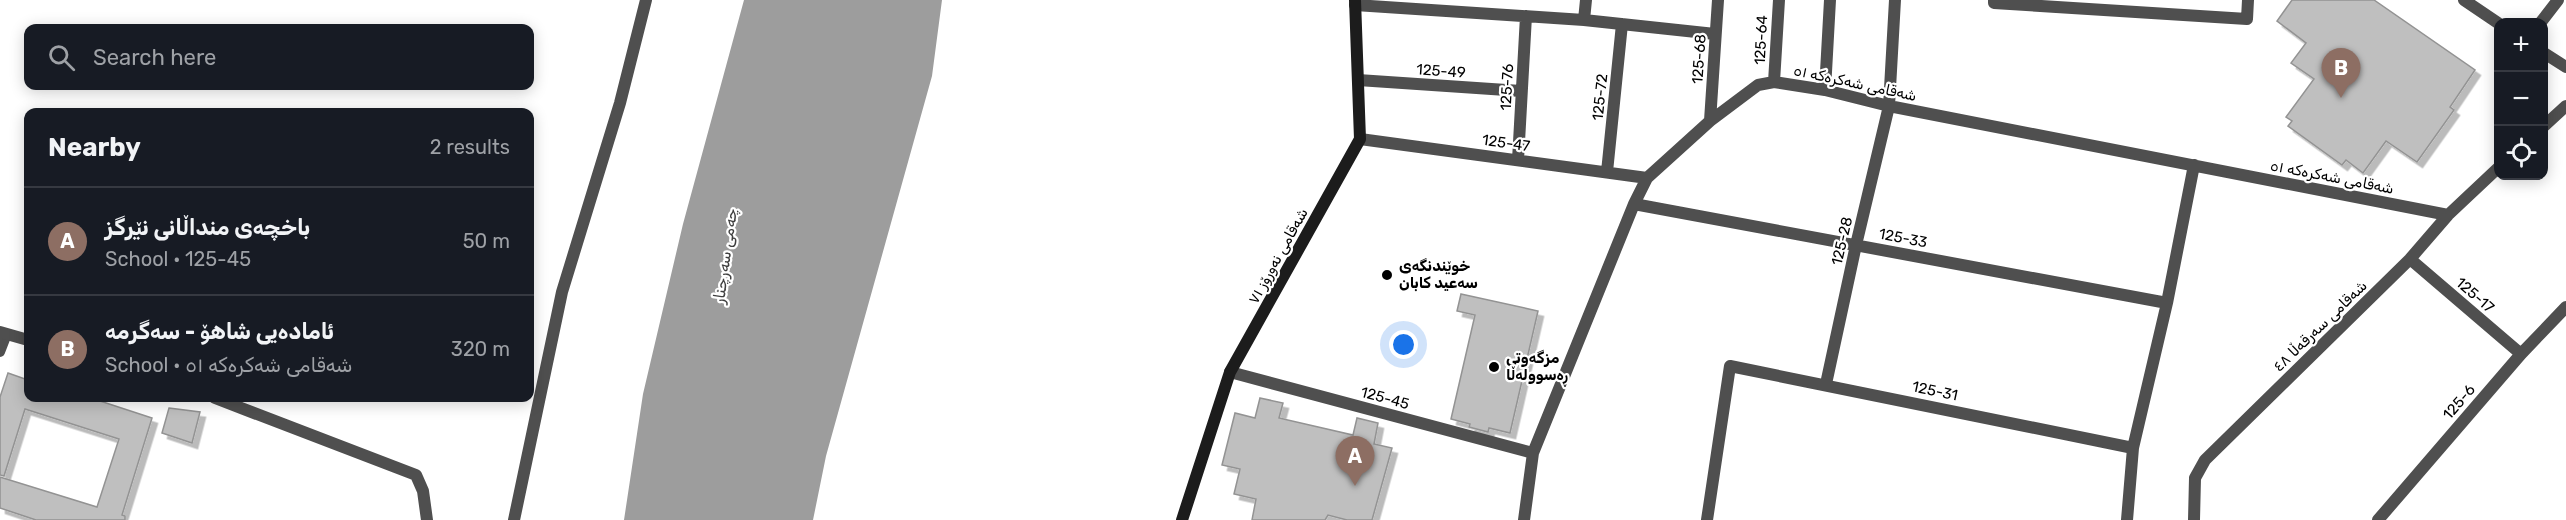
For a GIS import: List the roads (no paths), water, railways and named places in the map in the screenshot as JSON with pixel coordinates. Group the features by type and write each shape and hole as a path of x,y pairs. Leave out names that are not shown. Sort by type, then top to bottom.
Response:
{"street":[{"path":"514,520 562,292 620,103 646,0"},
{"path":"1584,20 1586,0"},
{"name":"125-68","path":"1710,121 1718,0"},
{"name":"125-64","path":"1774,82 1779,0"},
{"path":"1825,90 1830,0"},
{"name":"125-28","path":"1826,384 1889,106 1895,0"},
{"path":"1994,1 2247,19 2248,0"},
{"path":"2464,0 2494,20"},
{"path":"2544,18 2558,0"},
{"path":"1360,139 1355,2 1584,20 1715,34"},
{"name":"125-76","path":"1518,160 1526,16"},
{"name":"125-72","path":"1607,172 1622,24"},
{"path":"2548,55 2566,67"},
{"name":"125-49","path":"1358,80 1521,91"},
{"name":"شەقامی شەکرەکە ٥١","path":"1524,520 1533,453 1634,204 1647,178 1710,121 1758,85 1774,82 1825,90 1889,106 2448,215"},
{"path":"2548,122 2566,106"},
{"name":"125-47","path":"1360,139 1647,178"},
{"name":"شەقامی نەورۆز ٧١","path":"1182,520 1230,372 1360,139"},
{"path":"2127,520 2133,448 2167,303 2194,165"},
{"name":"شەقامی سەرقەڵا ٤٨","path":"2194,520 2195,478 2205,460 2410,259 2448,215 2494,173"},
{"name":"125-33","path":"1634,204 2167,303"},
{"name":"125-17","path":"2410,259 2521,354"},
{"name":"125-6","path":"2378,520 2521,354 2566,307"},
{"path":"3,333 24,339"},
{"name":"125-31","path":"1707,520 1730,366 2133,448"},
{"name":"125-45","path":"1230,372 1533,453"},
{"path":"225,402 416,475 423,491 427,520"}],"lane":[{"path":"0,352 3,333"}],"water":[{"name":"چەمی سەرچنار","path":"744,0 942,0 932,76 826,456 813,520 624,520 643,394 683,224"}],"place":[{"name":"ئامادەیی شاهۆ - سەگرمە","path":"2341,98"},
{"name":"خوێندنگەی سەعید کابان","path":"1387,275"},
{"name":"مزگەوتی ڕەسوولەڵا","path":"1494,367"},
{"name":"باخچەی منداڵانی نێرگز","path":"1355,486"}]}
